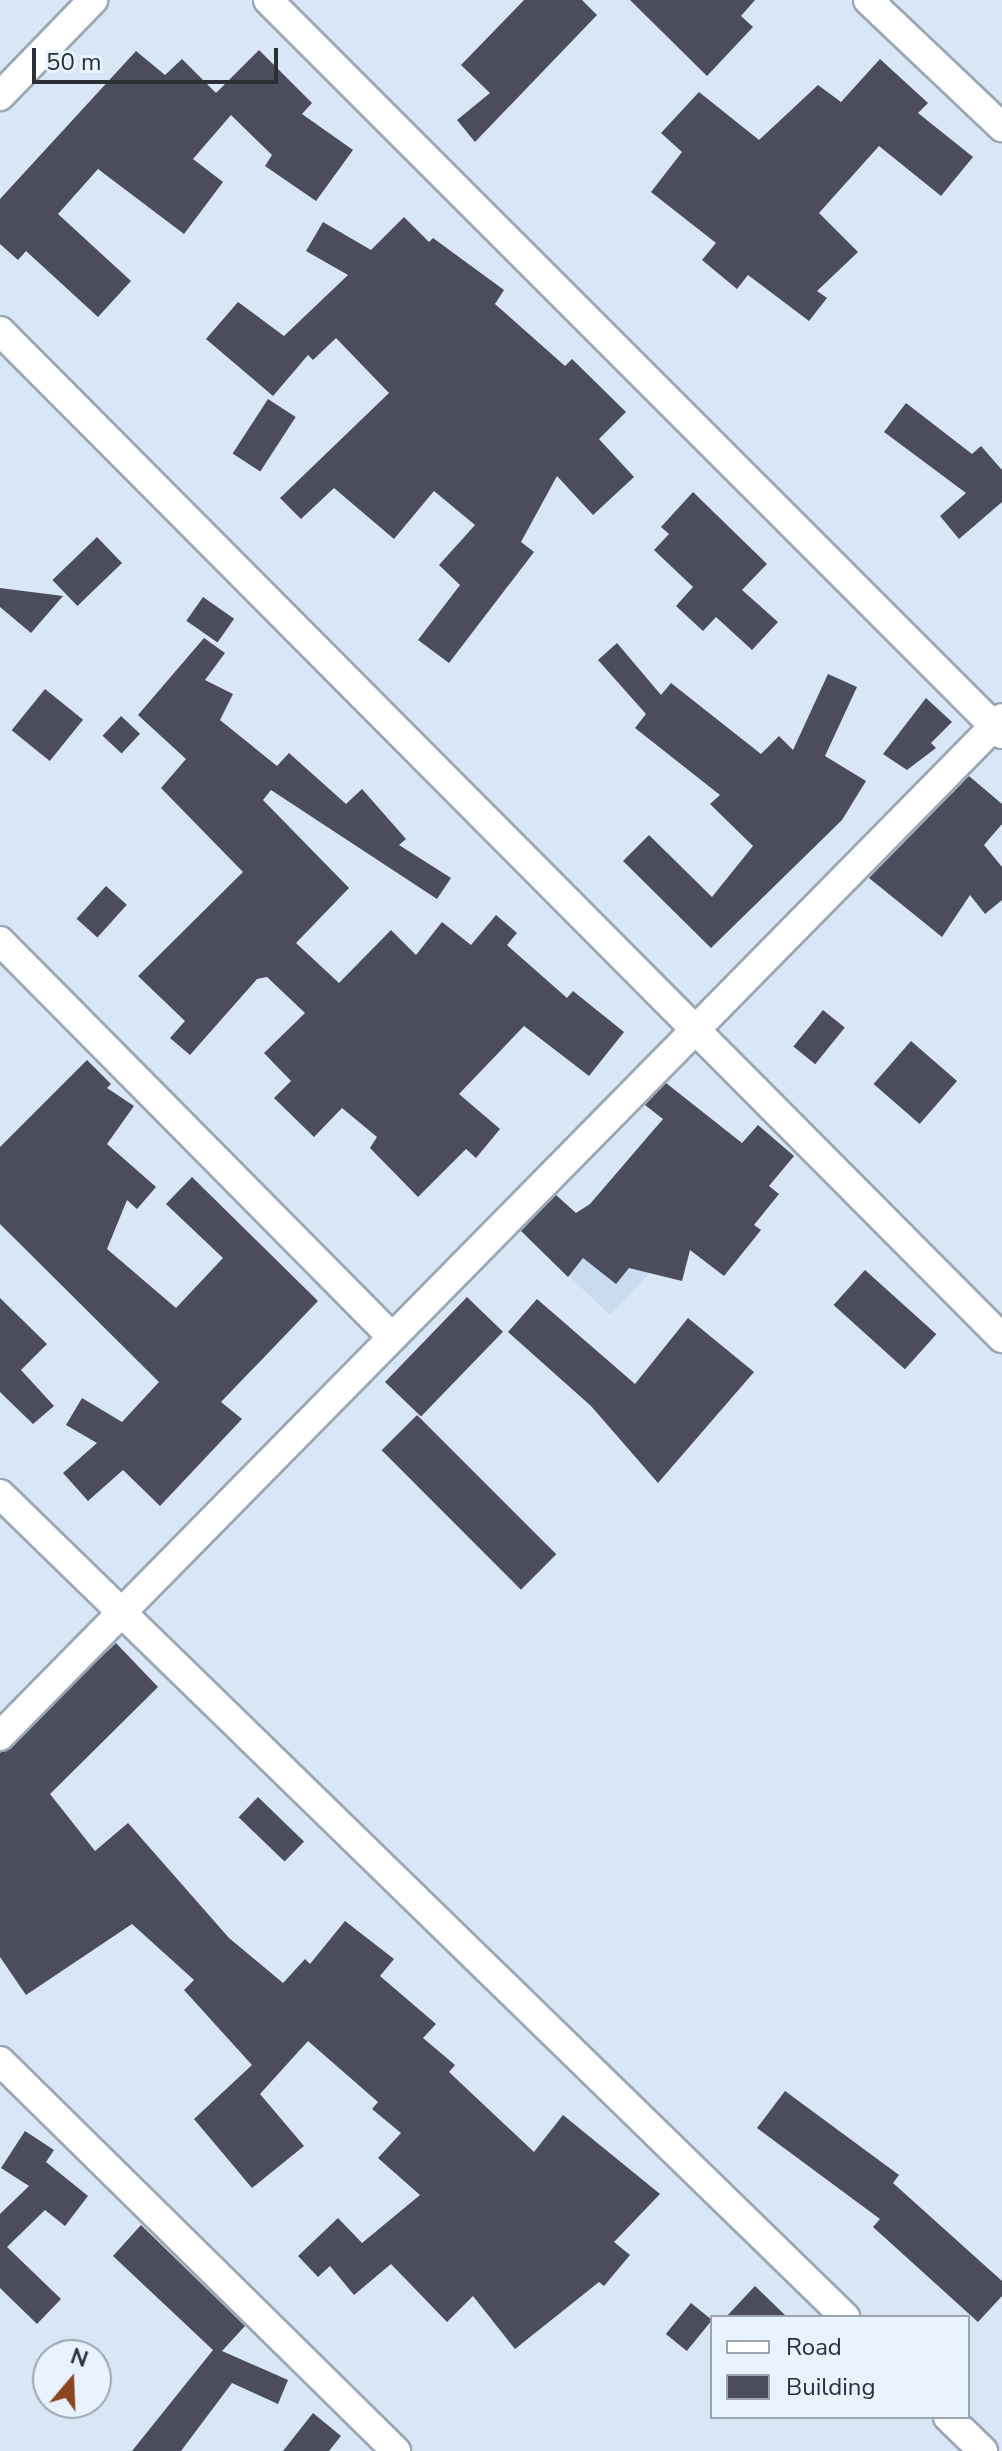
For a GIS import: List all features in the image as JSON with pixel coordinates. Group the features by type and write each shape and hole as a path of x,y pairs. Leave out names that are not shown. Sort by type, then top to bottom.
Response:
{"street":[{"path":"0,96 93,0"},
{"path":"0,1736 999,726 268,0"},
{"path":"868,0 1002,127"},
{"path":"0,331 1002,1338"},
{"path":"0,941 392,1337"},
{"path":"0,1494 843,2315"},
{"path":"0,2061 396,2451"},
{"path":"950,2419 983,2451"}],"shaded area":[{"path":"580,1225 667,1255 610,1315 553,1261"}],"building":[{"path":"524,0 582,0 597,15 475,142 457,120 490,93 461,65"},
{"path":"630,0 755,0 741,16 753,27 707,76"},
{"path":"259,50 312,103 302,114 353,150 316,201 265,166 272,155 231,115 193,159 223,182 184,234 98,169 58,214 131,281 98,317 26,251 18,260 0,244 0,199 136,51 165,75 182,59 216,93"},
{"path":"880,59 928,103 918,113 973,157 941,196 879,146 819,213 858,252 817,291 827,298 809,321 748,275 737,289 702,260 716,243 651,192 682,152 661,133 699,92 759,140 818,85 841,102"},
{"path":"404,217 429,242 433,238 504,290 495,304 565,366 572,359 626,412 599,439 634,477 593,515 557,476 521,542 534,552 449,663 418,640 460,585 439,565 475,525 434,491 394,539 334,488 301,519 280,498 389,393 336,338 313,360 308,355 273,396 206,339 238,302 284,336 348,275 306,251 323,222 371,250"},
{"path":"268,399 296,417 260,471 233,454"},
{"path":"906,403 972,454 981,446 1002,470 1002,502 959,539 940,516 966,493 884,432"},
{"path":"693,492 767,564 742,590 778,622 752,650 716,617 703,631 676,606 693,587 654,550 669,534 661,527"},
{"path":"97,537 122,563 77,606 52,580"},
{"path":"0,588 63,596 31,633 0,607"},
{"path":"203,597 234,619 217,643 186,621"},
{"path":"204,638 225,653 205,680 233,694 220,720 277,766 289,753 346,804 362,789 406,839 399,845 451,878 437,899 271,790 263,800 349,888 296,943 339,983 391,930 416,955 442,922 471,945 496,915 517,933 507,945 567,998 573,991 624,1032 589,1076 524,1026 459,1094 500,1129 476,1158 466,1149 418,1197 370,1148 377,1137 342,1108 314,1137 274,1098 291,1081 264,1053 305,1013 267,977 257,979 190,1055 170,1038 185,1021 138,976 243,872 161,788 186,759 138,715"},
{"path":"617,643 661,695 671,683 761,754 779,736 793,750 828,674 857,687 825,756 866,781 842,820 711,948 623,861 649,835 712,897 753,846 710,804 720,795 635,728 646,714 598,660"},
{"path":"45,689 83,720 50,761 12,730"},
{"path":"926,698 952,722 931,743 936,748 907,770 883,754"},
{"path":"121,716 140,734 122,753 103,736"},
{"path":"969,776 1002,804 1002,824 984,845 1002,867 1002,900 985,914 970,895 942,937 869,878"},
{"path":"106,886 127,905 97,937 77,919"},
{"path":"823,1010 845,1028 815,1064 793,1047"},
{"path":"911,1041 957,1081 920,1124 874,1084"},
{"path":"87,1060 111,1084 107,1088 134,1106 107,1144 156,1187 137,1209 127,1200 107,1249 176,1308 223,1258 166,1204 192,1177 318,1301 221,1402 242,1419 160,1506 123,1470 88,1501 63,1473 97,1443 66,1425 82,1398 122,1422 159,1382 0,1224 0,1147"},
{"path":"666,1083 742,1143 758,1125 794,1156 769,1186 779,1194 754,1225 761,1230 724,1276 690,1250 682,1281 629,1268 616,1284 583,1258 568,1277 521,1231 556,1195 576,1213 590,1204 663,1119 645,1105"},
{"path":"865,1270 936,1334 905,1369 834,1305"},
{"path":"467,1297 503,1332 421,1417 385,1382"},
{"path":"0,1298 47,1344 21,1370 54,1406 33,1424 0,1392"},
{"path":"537,1299 635,1384 688,1318 754,1372 658,1483 591,1406 508,1332"},
{"path":"417,1415 556,1554 521,1590 382,1450"},
{"path":"116,1643 158,1687 50,1794 95,1851 128,1823 229,1938 283,1983 305,1959 310,1964 345,1921 394,1959 380,1976 436,2024 423,2038 455,2065 449,2072 534,2152 563,2115 660,2194 614,2242 630,2255 604,2286 599,2282 515,2349 473,2296 447,2322 391,2264 354,2295 330,2266 318,2277 298,2256 338,2218 362,2243 420,2195 378,2158 401,2133 372,2109 378,2102 308,2041 260,2094 304,2146 252,2188 194,2119 252,2065 184,1990 194,1980 132,1924 26,1995 0,1957 0,1753"},
{"path":"258,1797 304,1841 285,1862 239,1817"},
{"path":"785,2091 899,2175 893,2183 1002,2281 1002,2296 978,2322 873,2227 880,2219 757,2128"},
{"path":"25,2131 54,2150 46,2162 88,2196 65,2226 45,2210 7,2247 61,2299 37,2324 0,2288 0,2214 29,2186 1,2168"},
{"path":"141,2225 245,2326 222,2351 288,2380 278,2404 232,2383 181,2451 132,2451 213,2350 113,2256"},
{"path":"755,2286 785,2315 728,2315"},
{"path":"691,2303 710,2318 710,2322 687,2351 666,2334"},
{"path":"313,2413 341,2436 329,2451 283,2451"}]}
